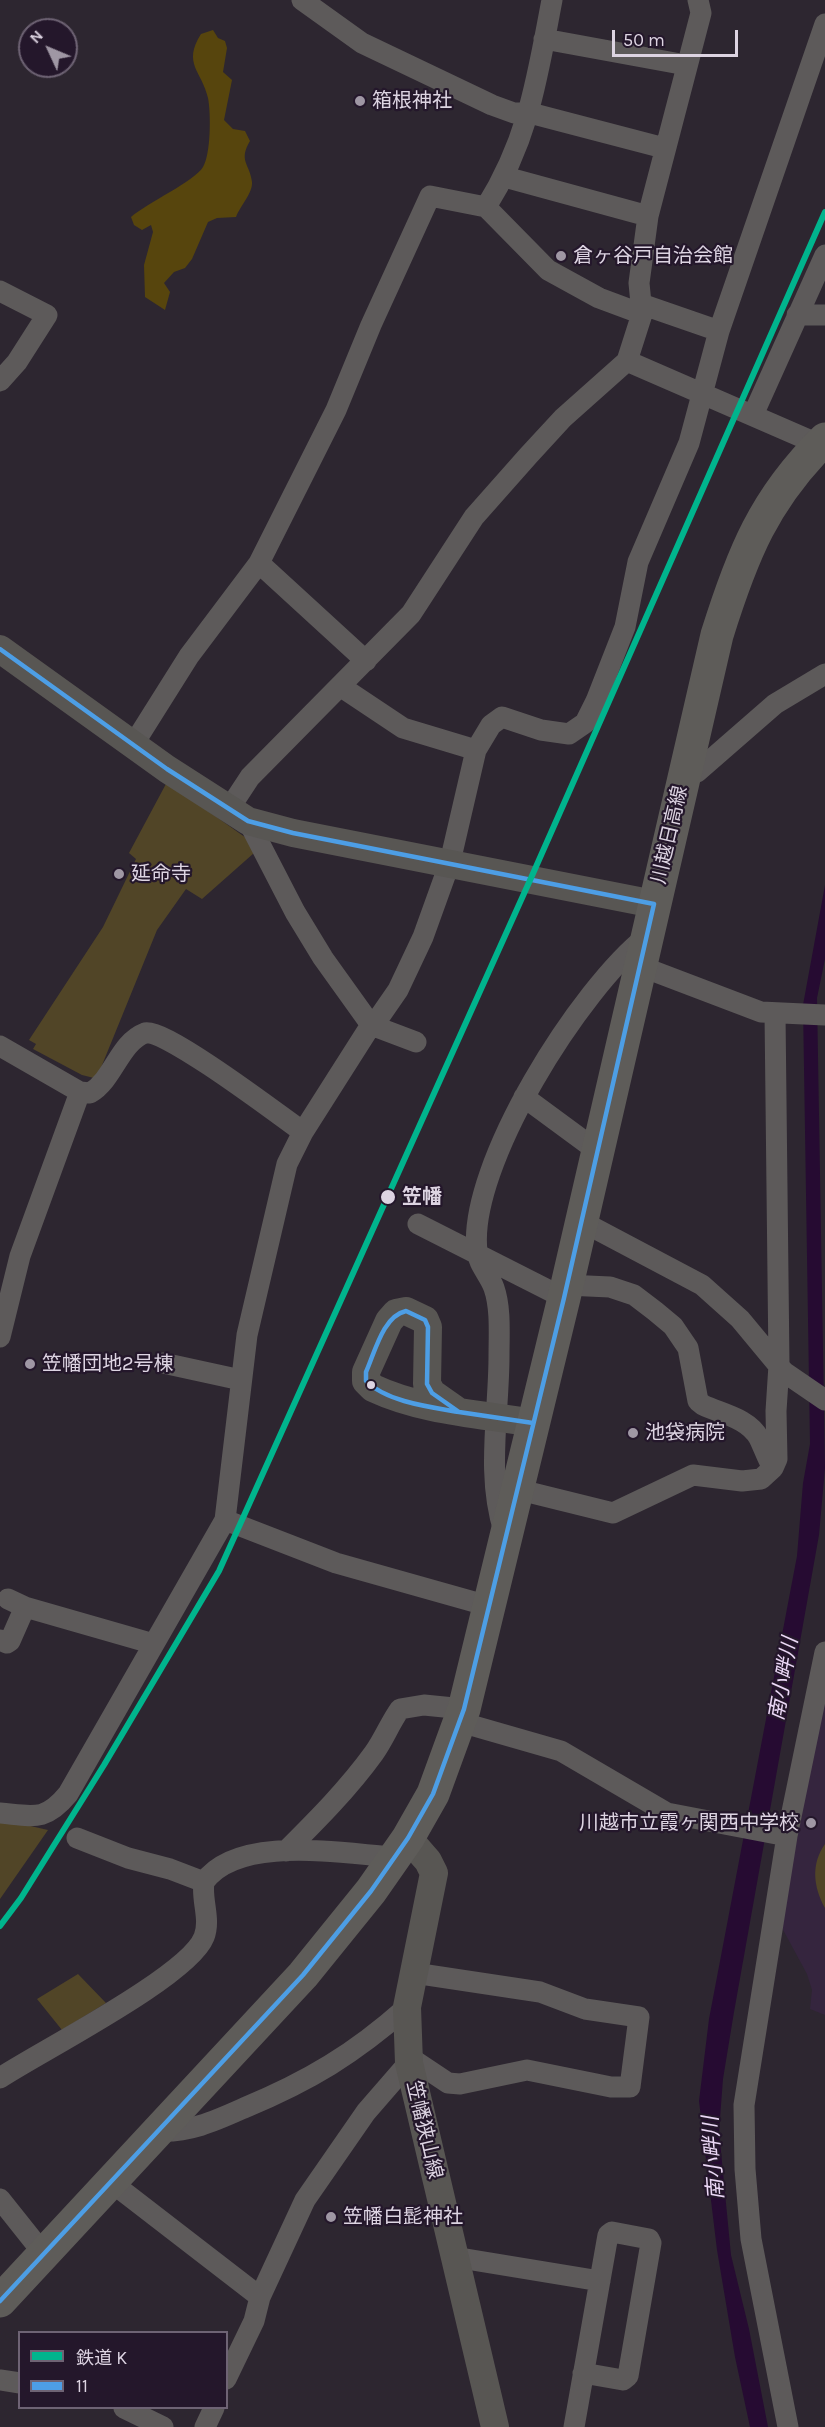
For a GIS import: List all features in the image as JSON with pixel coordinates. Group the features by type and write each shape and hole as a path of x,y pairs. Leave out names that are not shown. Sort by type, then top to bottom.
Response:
{"main road":[{"name":"川越日高線","path":"0,2301 303,1975 371,1891 401,1848 433,1794 462,1716 565,1292 717,635 748,545 779,493 823,444"}],"street":[{"path":"302,0 362,43 492,105 514,113 530,113 664,148"},
{"path":"486,207 505,177 530,113 552,0"},
{"path":"416,1042 371,1025 299,919 238,815 250,777 411,614 474,517 563,418 627,361 642,309 639,283 648,216 701,13 698,0"},
{"path":"0,1813 33,1817 45,1815 68,1794 225,1520 247,1335 287,1164 303,1132 371,1025 398,990 418,948 450,862 476,750 491,725 502,717 541,730 569,734 585,723 597,701 625,627 638,561 689,443 719,331 825,24"},
{"path":"544,39 686,65"},
{"path":"505,177 648,216"},
{"path":"133,746 189,656 258,563 336,410 371,325 430,196 486,207 548,270 599,298 719,331"},
{"path":"753,415 825,255"},
{"path":"0,291 47,315 17,362 0,381"},
{"path":"797,315 825,315"},
{"path":"627,361 823,444"},
{"path":"258,563 366,661"},
{"path":"0,649 133,746 238,815 304,835 654,904"},
{"path":"684,776 697,772 776,704 825,674"},
{"path":"340,687 403,728 476,750"},
{"path":"506,1535 497,1505 495,1417 499,1358 495,1290 477,1254 479,1214 499,1149 524,1097 603,978 630,949 644,951 761,1012 825,1015"},
{"path":"516,1489 613,1513 693,1475 742,1481 761,1479 773,1468 777,1459 776,1411 782,1369 775,1013"},
{"path":"0,1046 80,1092 90,1094 97,1089 133,1040 147,1032 155,1033 195,1057 303,1132"},
{"path":"0,1337 20,1256 80,1092"},
{"path":"524,1097 597,1150"},
{"path":"581,1221 702,1286 740,1319 782,1369 825,1400"},
{"path":"418,1224 477,1254 565,1292 610,1287 634,1295 673,1326 688,1348 698,1401 742,1420 749,1426 761,1440 773,1468"},
{"path":"163,1363 241,1380"},
{"path":"459,1412 533,1423"},
{"path":"225,1520 346,1566 478,1603 488,1603"},
{"path":"0,1640 7,1643 10,1641 17,1603 154,1644"},
{"path":"788,2427 751,2239 745,2169 744,2105 783,1835 825,1652"},
{"path":"286,1851 329,1807 376,1751 390,1722 400,1709 424,1705 561,1751 667,1813 783,1835"},
{"path":"77,1838 128,1858 177,1871 204,1882"},
{"path":"0,2078 132,1999 191,1957 204,1935 206,1926 204,1882 225,1862 250,1854 286,1851 401,1848"},
{"name":"笠幡狭山線","path":"401,1848 428,1861 434,1873 407,2007 409,2063 495,2427"},
{"path":"228,2375 254,2321 260,2297 305,2200 366,2112 412,2059 420,2062 447,2083 460,2084 527,2070 576,2082 628,2088 632,2078 639,2017 585,2009 540,1992 414,1973"},
{"path":"157,2131 178,2132 201,2126 298,2085 368,2041 407,2007"},
{"path":"111,2182 260,2297"},
{"path":"0,2199 43,2253"},
{"path":"574,2427 583,2373 608,2235 612,2232 648,2239 651,2243 628,2376 623,2380 583,2373"},
{"path":"454,2257 600,2281"},
{"path":"0,2380 18,2383"},
{"path":"126,2409 163,2427"},
{"path":"205,2427 214,2409"}],"shaded area":[{"path":"213,30 218,38 225,41 227,48 223,72 232,80 224,120 233,129 245,131 250,141 245,158 252,186 236,217 217,218 208,222 192,259 185,268 174,272 164,283 170,292 165,310 145,297 144,265 153,232 151,225 142,230 134,225 131,217 191,179 206,161 209,143 209,105 195,67 193,53 201,34"},
{"path":"167,782 249,840 254,853 202,899 186,889 157,930 98,1075 94,1078 82,1075 33,1049 36,1044 29,1040 103,927 136,859 129,853"},
{"name":"川越市立霞ヶ関西中学校","path":"825,1685 825,2015 810,2009 812,1990 807,1974 781,1926"},
{"path":"0,1819 48,1830 0,1899"},
{"path":"825,1844 825,1908 818,1892 815,1875 817,1859"},
{"path":"78,1974 106,2003 62,2030 37,1999"}],"water":[{"name":"南小畔川","path":"825,885 825,959 817,998 825,1468 819,1535 734,2012 723,2079 719,2131 731,2255 749,2329 768,2427 750,2427 735,2357 717,2250 699,2101 709,2019 797,1556 803,1483 810,1444 803,1005"}],"rail line":[{"name":"K","path":"0,1926 21,1898 104,1765 219,1571 531,878 825,212"}],"transit line":[{"name":"11","path":"0,649 167,769 248,821 293,833 654,904"},
{"name":"11","path":"0,2301 303,1975 371,1891 408,1838 433,1794 464,1709 564,1298 654,904"},
{"name":"11","path":"406,1311 425,1320 428,1327 427,1384 432,1393 459,1412 397,1399 366,1381 366,1372 386,1327 398,1314 406,1311"},
{"name":"11","path":"459,1412 533,1423"}],"place":[{"name":"箱根神社","path":"360,101"},
{"name":"倉ヶ谷戸自治会館","path":"561,256"},
{"name":"延命寺","path":"119,874"},
{"name":"笠幡","path":"388,1197"},
{"name":"笠幡団地2号棟","path":"30,1364"},
{"name":"池袋病院","path":"633,1433"},
{"name":"川越市立霞ヶ関西中学校","path":"811,1823"},
{"name":"笠幡白髭神社","path":"331,2217"}]}
